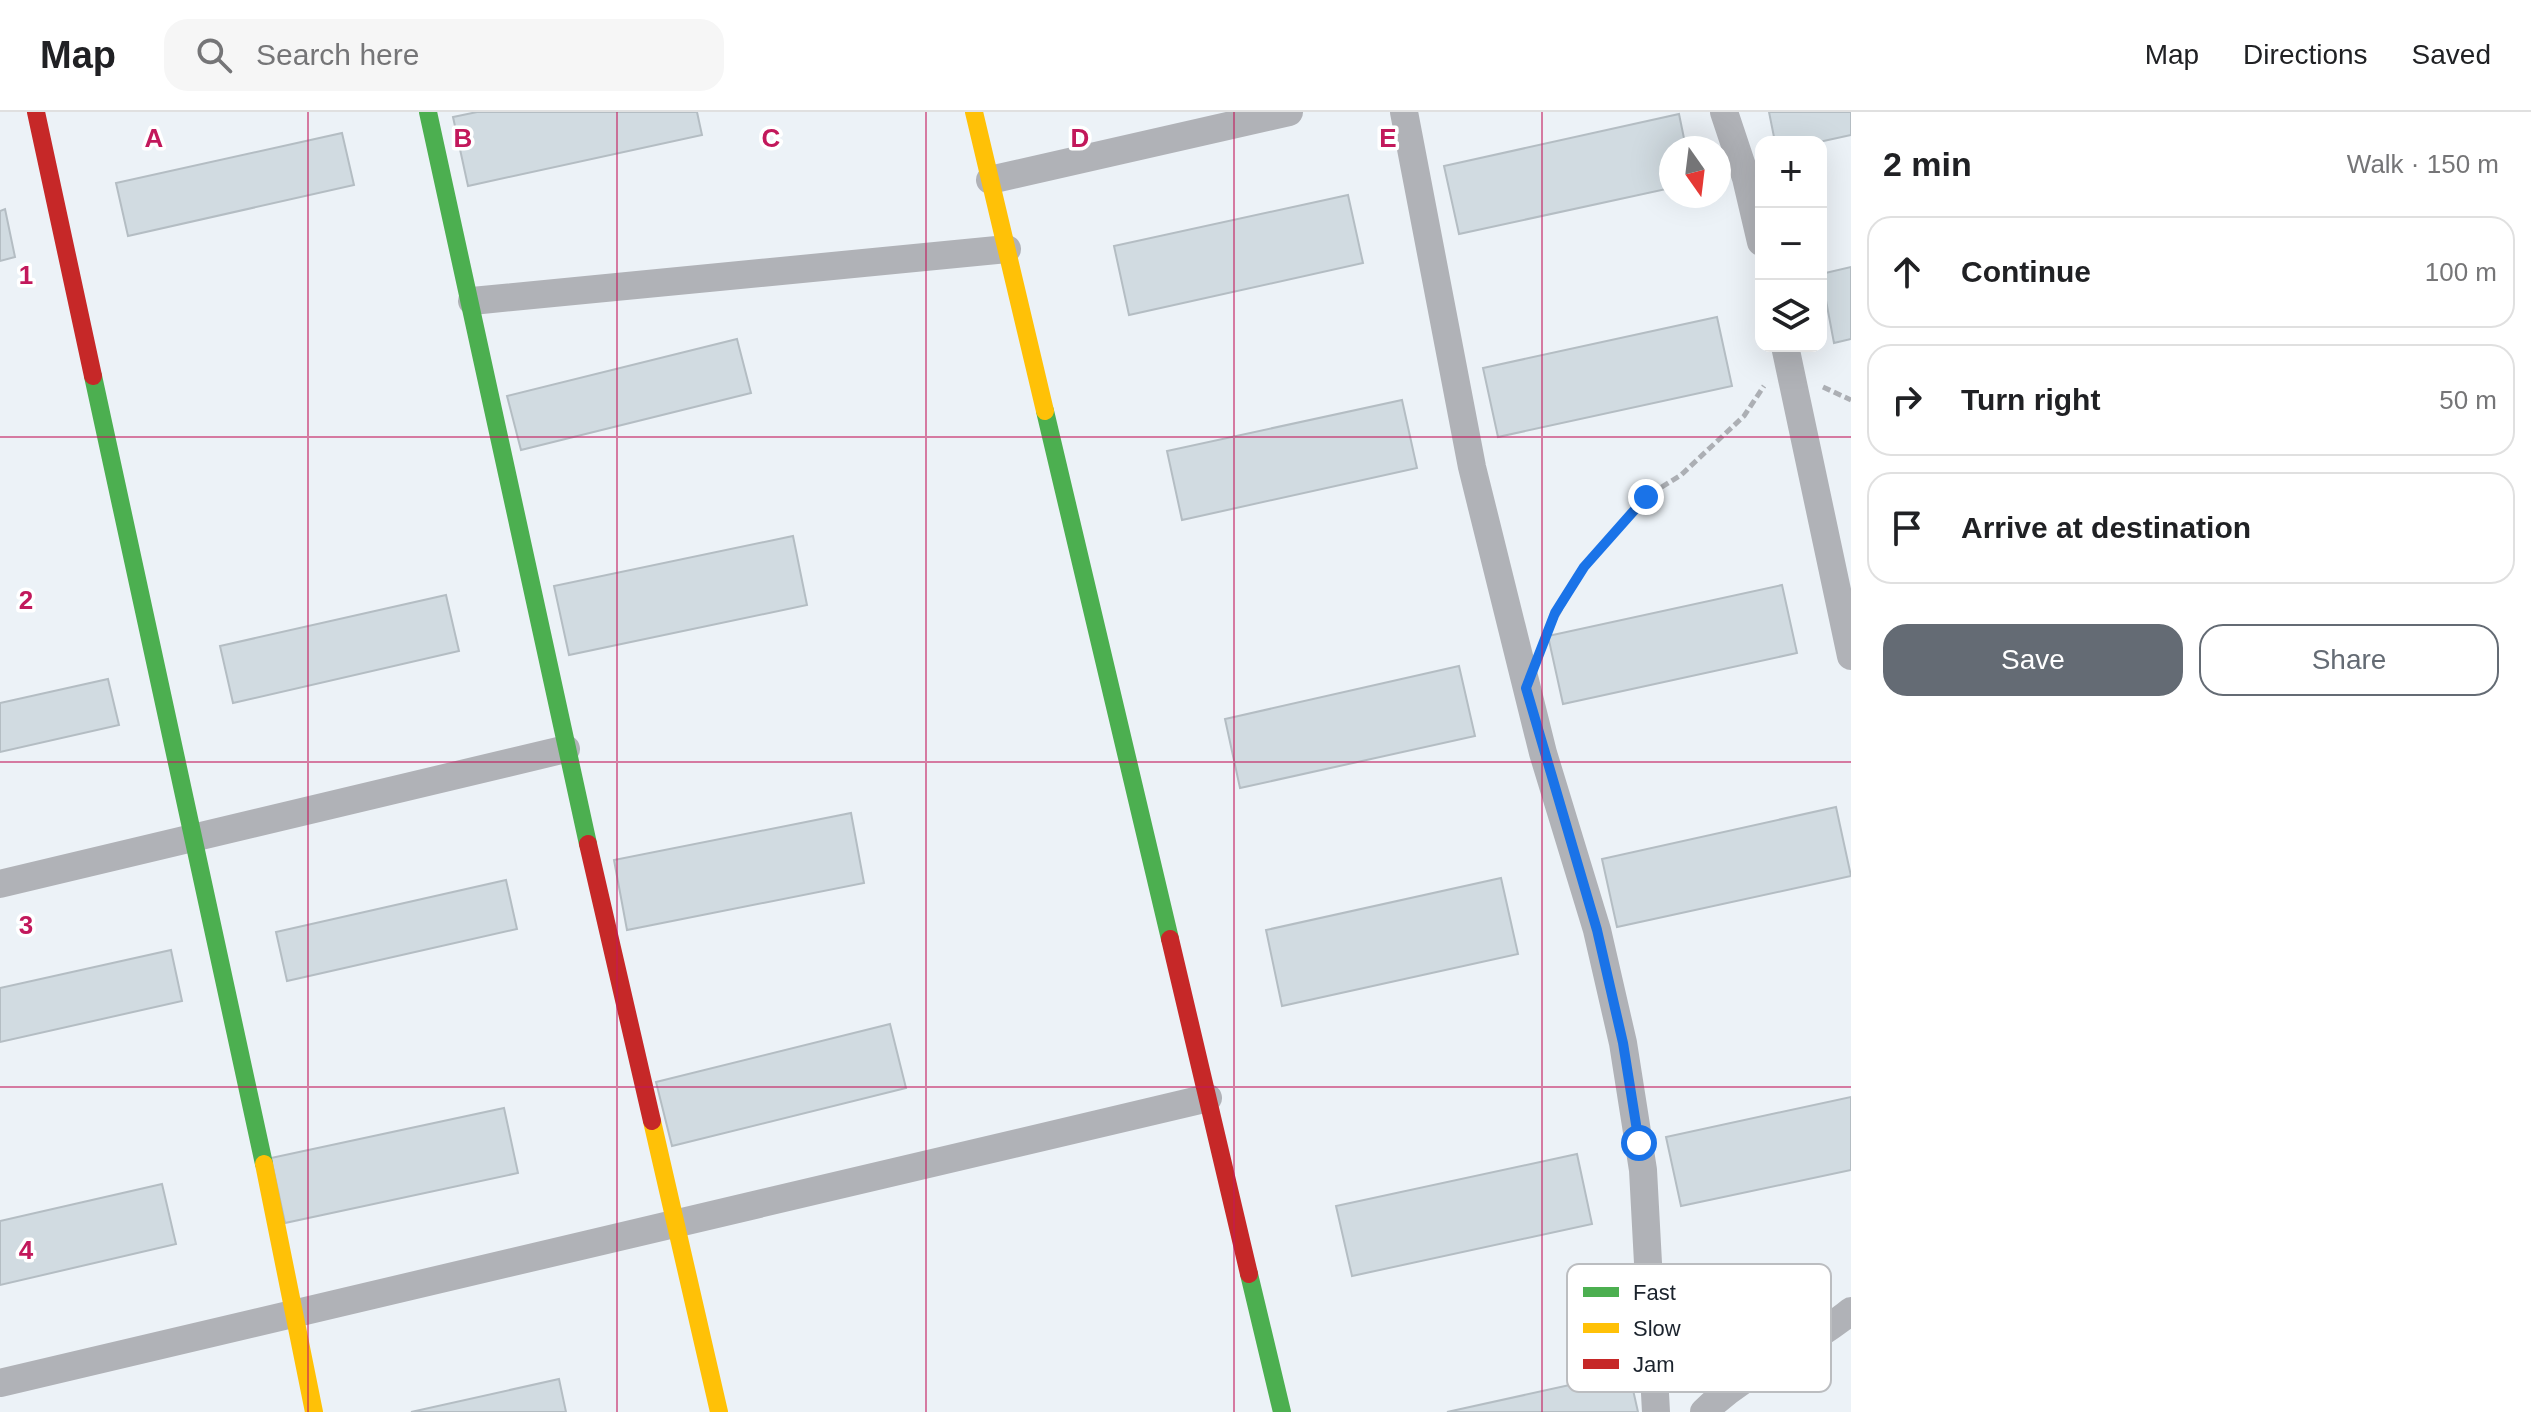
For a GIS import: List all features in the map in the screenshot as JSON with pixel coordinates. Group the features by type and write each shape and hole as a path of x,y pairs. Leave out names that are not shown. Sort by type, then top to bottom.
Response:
{"street":[{"path":"36,112 296,1313 314,1412"},
{"path":"428,112 472,301 566,749 719,1412"},
{"path":"974,112 1282,1412"},
{"path":"990,180 1289,112"},
{"path":"1404,112 1435,264 1452,378 1479,498 1543,753 1597,930 1623,1043 1643,1170 1648,1264"},
{"path":"1724,112 1755,216"},
{"path":"472,301 1007,249"},
{"path":"1787,354 1851,656"},
{"path":"0,884 566,749"},
{"path":"0,1383 1208,1098"},
{"path":"1831,1325 1851,1311"},
{"path":"1655,1392 1656,1412"},
{"path":"1704,1412 1730,1392"}],"path":[{"path":"1544,640 1555,613 1584,567 1646,497 1681,475 1722,438 1787,354"}],"building":[{"path":"477,112 697,112 702,135 468,186 453,117"},
{"path":"1769,112 1851,112 1851,135 1827,140 1827,136 1774,136"},
{"path":"1679,114 1684,136 1659,136 1659,191 1459,234 1444,166"},
{"path":"342,133 354,185 128,236 116,183"},
{"path":"1348,195 1363,263 1129,315 1114,246"},
{"path":"5,209 15,257 0,261 0,211"},
{"path":"1851,267 1851,339 1834,343 1827,306 1827,273"},
{"path":"1717,317 1732,386 1498,437 1483,368"},
{"path":"737,339 751,393 521,450 507,396"},
{"path":"1402,400 1417,468 1182,520 1167,451"},
{"path":"793,536 807,605 569,655 554,586"},
{"path":"1782,585 1797,653 1563,704 1548,636"},
{"path":"446,595 459,651 233,703 220,646"},
{"path":"1459,666 1475,736 1240,788 1225,719"},
{"path":"108,679 119,725 0,752 0,703"},
{"path":"1836,807 1851,876 1617,927 1602,859"},
{"path":"851,813 864,883 627,930 614,860"},
{"path":"1501,878 1518,954 1282,1006 1266,930"},
{"path":"506,880 517,929 287,981 276,932"},
{"path":"171,950 182,1001 0,1042 0,988"},
{"path":"890,1024 906,1088 672,1146 656,1082"},
{"path":"1851,1097 1851,1170 1681,1206 1666,1137"},
{"path":"504,1108 518,1173 285,1223 271,1158"},
{"path":"1577,1154 1592,1224 1352,1276 1336,1206"},
{"path":"162,1184 176,1244 0,1285 0,1221"},
{"path":"559,1379 566,1412 411,1412"},
{"path":"1567,1386 1567,1392 1634,1392 1638,1412 1447,1412"}],"traffic: fast":[{"path":"428,112 588,844"},
{"path":"93,376 264,1164"},
{"path":"1045,411 1170,939"},
{"path":"1249,1274 1282,1412"}],"traffic: slow":[{"path":"974,112 1045,411"},
{"path":"652,1121 719,1412"},
{"path":"264,1164 314,1412"}],"traffic: jam":[{"path":"36,112 93,376"},
{"path":"588,844 652,1121"},
{"path":"1170,939 1249,1274"}],"route":[{"path":"1639,1143 1623,1043 1597,930 1526,688 1555,613 1584,567 1646,497"}]}
